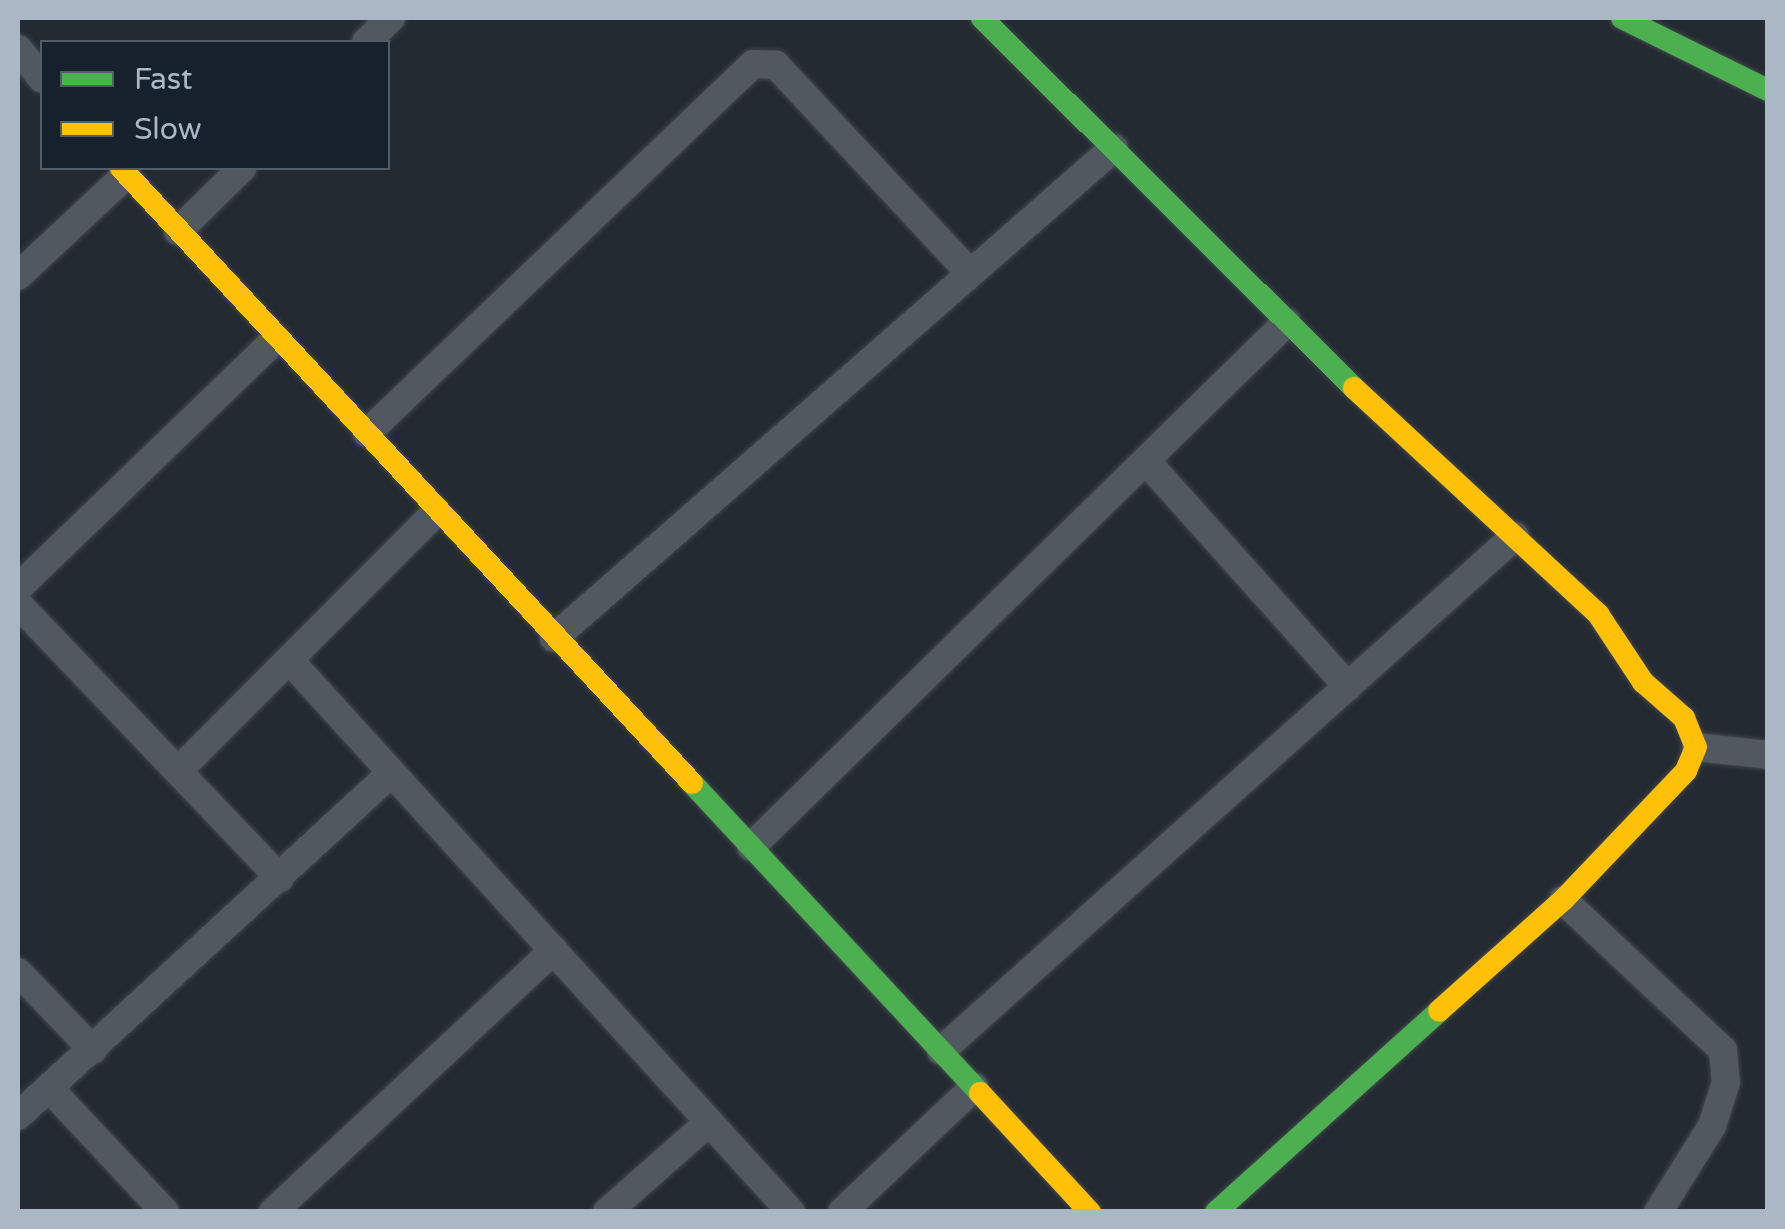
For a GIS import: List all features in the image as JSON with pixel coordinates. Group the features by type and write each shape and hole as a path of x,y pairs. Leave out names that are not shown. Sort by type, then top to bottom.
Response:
{"street":[{"path":"368,40 391,18"},
{"path":"982,18 1287,322 1598,614 1643,682 1684,718 1696,748 1686,772 1563,900 1216,1212"},
{"path":"1622,18 1768,90"},
{"path":"18,49 40,77"},
{"path":"367,433 754,64 776,66 966,269"},
{"path":"554,638 966,269 1114,148"},
{"path":"178,231 240,170"},
{"path":"18,276 124,171 276,340 367,433 436,512 1090,1212"},
{"path":"751,847 1148,463 1287,322"},
{"path":"18,588 276,340"},
{"path":"1148,463 1348,687"},
{"path":"178,771 292,664 436,512"},
{"path":"941,1051 1515,536"},
{"path":"18,604 280,878"},
{"path":"292,664 387,777 554,950 791,1212"},
{"path":"1696,748 1759,745"},
{"path":"18,1116 387,777"},
{"path":"1563,900 1723,1050 1726,1082 1712,1126 1658,1212"},
{"path":"273,1212 554,950"},
{"path":"18,972 93,1050"},
{"path":"842,1212 974,1086"},
{"path":"50,1088 165,1212"},
{"path":"607,1212 710,1122"}],"traffic: fast":[{"path":"982,18 1354,388"},
{"path":"1622,18 1768,90"},
{"path":"692,783 980,1093"},
{"path":"1216,1212 1439,1011"}],"traffic: slow":[{"path":"123,170 692,783"},
{"path":"1354,388 1598,614 1643,682 1684,718 1696,747 1686,771 1563,900 1439,1011"},
{"path":"980,1093 1090,1212"}]}
